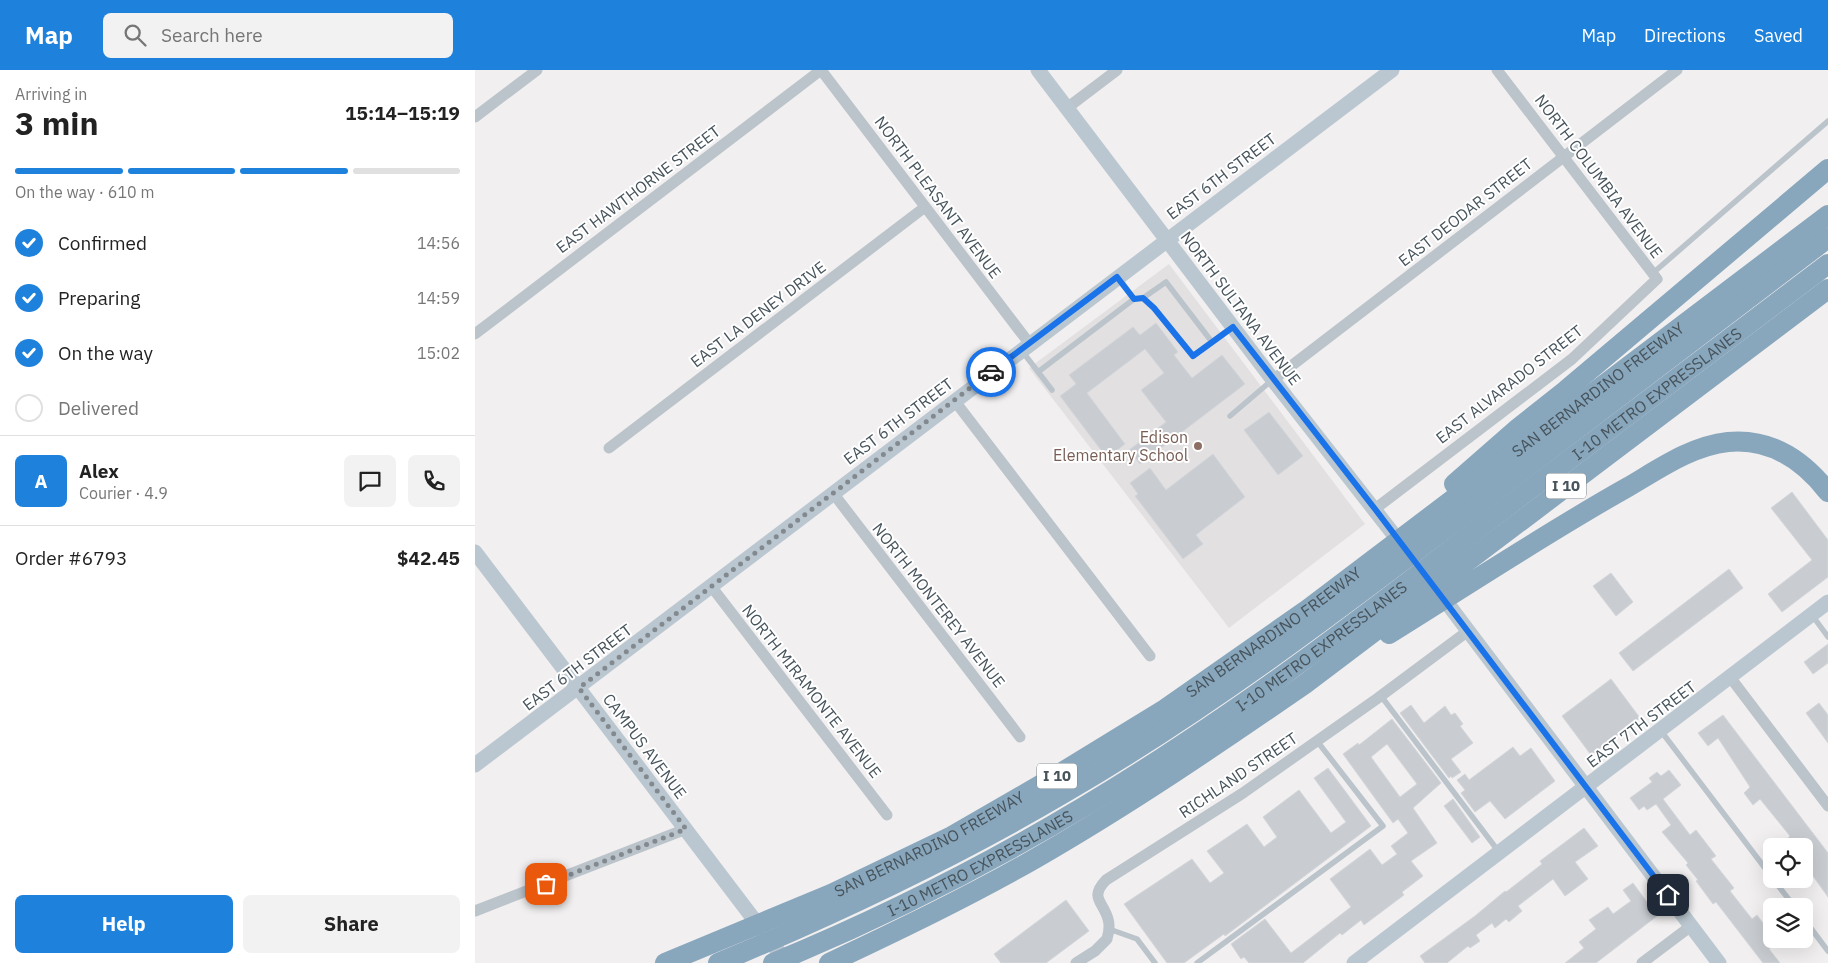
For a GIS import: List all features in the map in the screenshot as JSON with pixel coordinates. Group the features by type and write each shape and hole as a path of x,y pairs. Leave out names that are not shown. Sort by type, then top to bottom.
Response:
{"highway":[{"path":"1414,528 1469,469 1567,390 1828,169"},
{"name":"SAN BERNARDINO FREEWAY","path":"665,963 774,920 952,836 1055,778 1214,676 1414,528 1828,214"},
{"name":"I-10 METRO EXPRESSLANES","path":"718,963 805,926 943,861 1068,791 1177,723 1304,635 1828,238"},
{"name":"I-10 METRO EXPRESSLANES","path":"773,963 887,912 959,877 1074,812 1183,745 1297,666 1828,264"},
{"name":"I 10","path":"829,963 965,896 1038,857 1144,792 1305,684 1828,289"},
{"path":"1305,684 1413,619 1596,504 1681,457 1702,448 1738,442 1769,446 1801,462 1828,492"}],"street":[{"path":"475,117 537,70"},
{"name":"NORTH PLEASANT AVENUE","path":"821,70 925,207 1025,346"},
{"name":"EAST HAWTHORNE STREET","path":"475,334 821,70"},
{"name":"NORTH SULTANA AVENUE","path":"1038,70 1273,380 1379,513 1719,963"},
{"path":"1067,108 1117,70"},
{"name":"EAST 6TH STREET","path":"475,764 579,688 1025,346 1392,70"},
{"name":"NORTH COLUMBIA AVENUE","path":"1497,70 1655,276"},
{"name":"EAST DEODAR STREET","path":"1273,380 1677,70"},
{"name":"EAST LA DENEY DRIVE","path":"609,448 925,207"},
{"name":"EAST ALVARADO STREET","path":"1379,513 1572,358 1655,276"},
{"path":"954,400 1150,656"},
{"name":"NORTH MONTEREY AVENUE","path":"833,493 1020,737"},
{"name":"CAMPUS AVENUE","path":"475,552 787,963"},
{"name":"NORTH MIRAMONTE AVENUE","path":"711,586 887,815"},
{"name":"EAST 7TH STREET","path":"1354,963 1828,602"},
{"name":"RICHLAND STREET","path":"1109,929 1109,919 1098,898 1098,892 1106,880 1243,793 1381,696 1467,629"},
{"path":"1730,677 1828,806"},
{"path":"475,911 686,829"},
{"path":"1642,963 1691,926"},
{"path":"1076,963 1102,946 1107,938 1109,929"}],"lane":[{"path":"1655,276 1828,121"},
{"path":"1117,277 1134,299"},
{"path":"1038,372 1134,299 1143,298 1166,282 1212,342"},
{"path":"1143,298 1154,308 1193,356 1233,327"},
{"path":"1025,346 1038,372 1052,390"},
{"path":"1230,416 1273,380"},
{"path":"1812,615 1828,637"},
{"path":"1381,696 1499,852"},
{"path":"1661,731 1763,865"},
{"path":"1197,963 1383,826 1317,741"},
{"path":"1780,888 1788,898"},
{"path":"1109,929 1137,939 1155,963"},
{"path":"1813,931 1828,951"}],"shaded area":[{"name":"Edison Elementary School","path":"1169,264 1365,524 1229,628 1029,368"}],"building":[{"path":"1156,323 1178,352 1174,355 1192,378 1222,355 1245,384 1140,464 1129,450 1166,422 1141,390 1164,373 1145,349 1087,393 1125,444 1107,458 1060,396 1076,384 1069,375 1133,327 1140,335"},
{"path":"1269,412 1303,456 1278,475 1244,430"},
{"path":"1213,454 1245,497 1196,535 1203,544 1183,559 1135,496 1138,494 1130,483 1150,468 1166,490"},
{"path":"1792,492 1828,540 1828,577 1782,612 1768,594 1812,560 1771,508"},
{"path":"1729,569 1743,588 1633,671 1619,653"},
{"path":"1611,573 1633,602 1616,616 1593,586"},
{"path":"1828,644 1828,663 1813,674 1804,662"},
{"path":"1611,679 1640,718 1591,755 1562,716"},
{"path":"1819,703 1828,715 1828,743 1806,713"},
{"path":"1411,705 1424,723 1445,706 1451,715 1455,713 1463,724 1460,726 1473,743 1451,759 1461,772 1452,778 1451,776 1449,778 1400,713"},
{"path":"1723,715 1828,853 1828,897 1813,876 1813,838 1788,838 1790,836 1760,799 1753,805 1744,793 1750,787 1718,738 1708,746 1698,733"},
{"path":"1392,719 1441,783 1413,808 1437,843 1411,861 1423,876 1402,892 1404,895 1364,925 1361,920 1342,935 1340,933 1303,963 1249,963 1244,957 1241,959 1231,944 1265,919 1291,953 1351,907 1330,879 1370,849 1382,865 1397,854 1391,846 1408,833 1398,819 1393,823 1343,754 1358,743 1359,745","holes":["1387,744 1417,784 1400,797 1371,757"]},
{"path":"1513,747 1520,756 1531,748 1555,781 1505,819 1490,801 1475,812 1461,793 1465,790 1457,780 1465,774 1469,780"},
{"path":"1328,768 1371,826 1225,936 1224,934 1184,963 1167,963 1124,904 1192,859 1210,883 1224,873 1207,851 1247,824 1264,847 1277,837 1263,817 1299,790 1331,833 1346,822 1314,778"},
{"path":"1669,770 1681,785 1663,799 1690,835 1696,830 1716,856 1711,859 1734,888 1730,891 1752,919 1757,915 1763,923 1763,948 1770,948 1769,949 1780,963 1763,963 1716,902 1713,904 1686,865 1688,863 1662,832 1671,825 1656,804 1647,810 1644,806 1639,810 1630,798 1652,782 1649,778 1657,772 1661,776"},
{"path":"1453,799 1480,837 1472,843 1444,806"},
{"path":"1584,828 1598,846 1575,862 1588,879 1565,896 1553,879 1518,906 1522,911 1509,922 1506,919 1495,928 1492,923 1476,935 1480,941 1470,948 1468,946 1447,963 1425,963 1420,956 1542,864 1540,861"},
{"path":"1633,883 1657,916 1596,963 1565,963 1584,948 1579,942 1596,929 1589,920 1608,907 1613,914 1631,901 1623,890"},
{"path":"1066,900 1089,931 1046,963 1001,963 994,954"}],"way so far":[{"path":"546,884 686,829 579,688 991,372"}],"place":[{"name":"Edison Elementary School","path":"1198,446"}],"route":[{"path":"991,372 1117,277 1134,299 1143,298 1154,308 1193,356 1233,327 1375,509 1668,895"}]}
